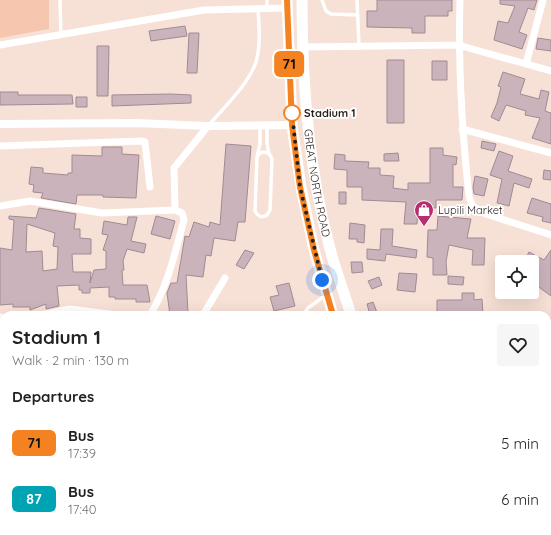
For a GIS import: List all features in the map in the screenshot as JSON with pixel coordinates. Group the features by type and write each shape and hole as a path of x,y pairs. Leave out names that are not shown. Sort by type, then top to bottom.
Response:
{"main road":[{"name":"GREAT NORTH ROAD","path":"302,0 307,123 316,183 329,245 350,311"},
{"name":"GREAT NORTH ROAD","path":"287,4 292,125 300,187 314,250 332,311"}],"street":[{"path":"460,0 458,45 462,129 468,196 472,205 483,213 551,235"},
{"path":"526,64 543,0"},
{"path":"0,45 204,10 267,8 287,4"},
{"path":"304,47 458,45 551,71"},
{"path":"0,124 136,124 208,126 292,125"},
{"path":"175,210 174,168 208,126"},
{"path":"462,129 551,153"},
{"path":"0,146 141,141 144,142 150,187"},
{"path":"0,206 30,201 92,213 175,210 182,213 184,220 164,287 152,311"},
{"path":"205,311 225,278"},
{"path":"64,311 79,311"}],"lane":[{"path":"60,0 61,35"},
{"path":"267,0 267,8"},
{"path":"322,0 326,11 331,14 358,15"},
{"path":"357,0 358,46"},
{"path":"208,126 245,82 256,62 259,42 258,8"},
{"path":"264,125 267,143 272,159 270,210 267,215 263,217 258,216 255,212 257,157 264,125"},
{"path":"257,157 263,152 270,154"},
{"path":"306,311 326,294"}],"shaded area":[{"path":"0,0 49,0 49,29 0,38"}],"building":[{"path":"377,0 452,0 452,11 448,11 448,16 425,16 425,33 412,33 412,28 367,27 367,11 377,11"},
{"path":"500,0 537,0 534,10 528,8 519,32 527,35 522,49 494,40 498,21 508,23 515,6 500,4"},
{"path":"185,26 187,36 151,41 149,31"},
{"path":"189,33 199,33 197,73 187,73"},
{"path":"538,38 551,40 551,51 536,49"},
{"path":"97,46 109,46 108,96 97,96"},
{"path":"387,60 404,60 404,123 387,123"},
{"path":"432,61 447,61 447,80 432,80"},
{"path":"503,72 525,79 520,94 539,99 541,90 549,92 545,111 551,113 551,144 532,138 540,118 525,115 526,111 506,105 499,121 491,117 497,103 501,87 498,86"},
{"path":"0,92 18,92 18,95 72,95 73,104 0,105"},
{"path":"112,95 191,95 191,103 112,106"},
{"path":"76,97 87,97 87,107 76,107"},
{"path":"482,141 496,144 494,151 481,148"},
{"path":"226,144 251,146 245,222 238,222 235,241 214,238 211,256 206,255 203,277 186,275 188,311 169,311 167,293 171,283 177,283 185,236 189,237 194,222 209,227 210,222 220,225"},
{"path":"102,147 122,147 122,154 139,155 136,198 103,197 103,195 77,195 76,204 41,198 43,193 33,192 34,185 29,184 31,167 43,168 43,173 68,175 68,173 72,173 72,155 102,156"},
{"path":"430,148 443,148 443,155 457,157 456,165 453,164 453,187 463,187 462,200 436,200 436,208 418,207 417,224 404,224 406,202 362,200 362,187 347,187 347,170 334,169 335,154 345,155 345,161 369,162 368,168 380,168 380,175 394,176 393,188 408,190 408,183 430,183"},
{"path":"499,151 513,156 508,171 532,179 529,188 514,183 509,206 497,203 502,179 490,175"},
{"path":"398,153 399,161 384,161 384,154"},
{"path":"544,170 551,171 551,180 543,179"},
{"path":"475,176 488,179 484,196 474,194 473,187"},
{"path":"339,192 346,192 346,204 339,204"},
{"path":"532,198 551,204 551,223 542,221 543,217 527,213"},
{"path":"39,208 76,214 74,229 80,229 80,238 91,239 91,254 72,254 73,272 91,272 90,283 94,270 106,269 106,251 103,250 108,235 102,234 104,221 127,225 128,217 137,217 131,241 146,244 144,253 127,249 123,261 124,270 122,270 123,285 147,285 150,302 136,302 136,299 115,299 115,297 109,297 109,287 90,288 90,293 82,293 82,290 79,290 79,285 57,286 59,306 46,309 46,304 30,310 30,307 13,307 13,304 0,305 0,248 12,250 14,220 9,219 9,216 36,218","holes":["27,224 55,233 53,246 58,247 57,269 43,271 42,251 26,252"]},
{"path":"156,216 175,221 170,239 151,234"},
{"path":"438,216 471,219 467,238 485,238 484,265 472,265 473,250 449,245 446,262 447,275 433,275 433,258 427,257 428,230 437,230"},
{"path":"350,223 365,225 364,243 357,242 357,239 349,239"},
{"path":"381,229 393,229 392,246 417,250 416,258 386,254 385,261 367,259 367,249 380,250"},
{"path":"245,250 254,253 244,269 236,265"},
{"path":"551,250 551,296 539,287 539,257 544,260"},
{"path":"529,252 535,255 528,255"},
{"path":"351,262 362,262 363,272 352,273"},
{"path":"399,273 417,274 415,292 397,290"},
{"path":"448,276 464,277 463,285 448,284"},
{"path":"379,277 382,285 372,289 368,281"},
{"path":"289,283 295,306 274,311 270,297 279,295 276,286"},
{"path":"462,293 474,293 474,300 482,299 483,311 437,311 437,300 462,300"},
{"path":"373,302 376,311 369,311 367,304"}],"bus line":[{"name":"71","path":"287,0 286,8 292,125 300,187 314,250 332,311"}],"place":[{"name":"Stadium 1","path":"292,113"},
{"name":"Lupili Market","path":"424,227"}],"route":[{"path":"292,113 292,125 300,187 322,280"}]}
